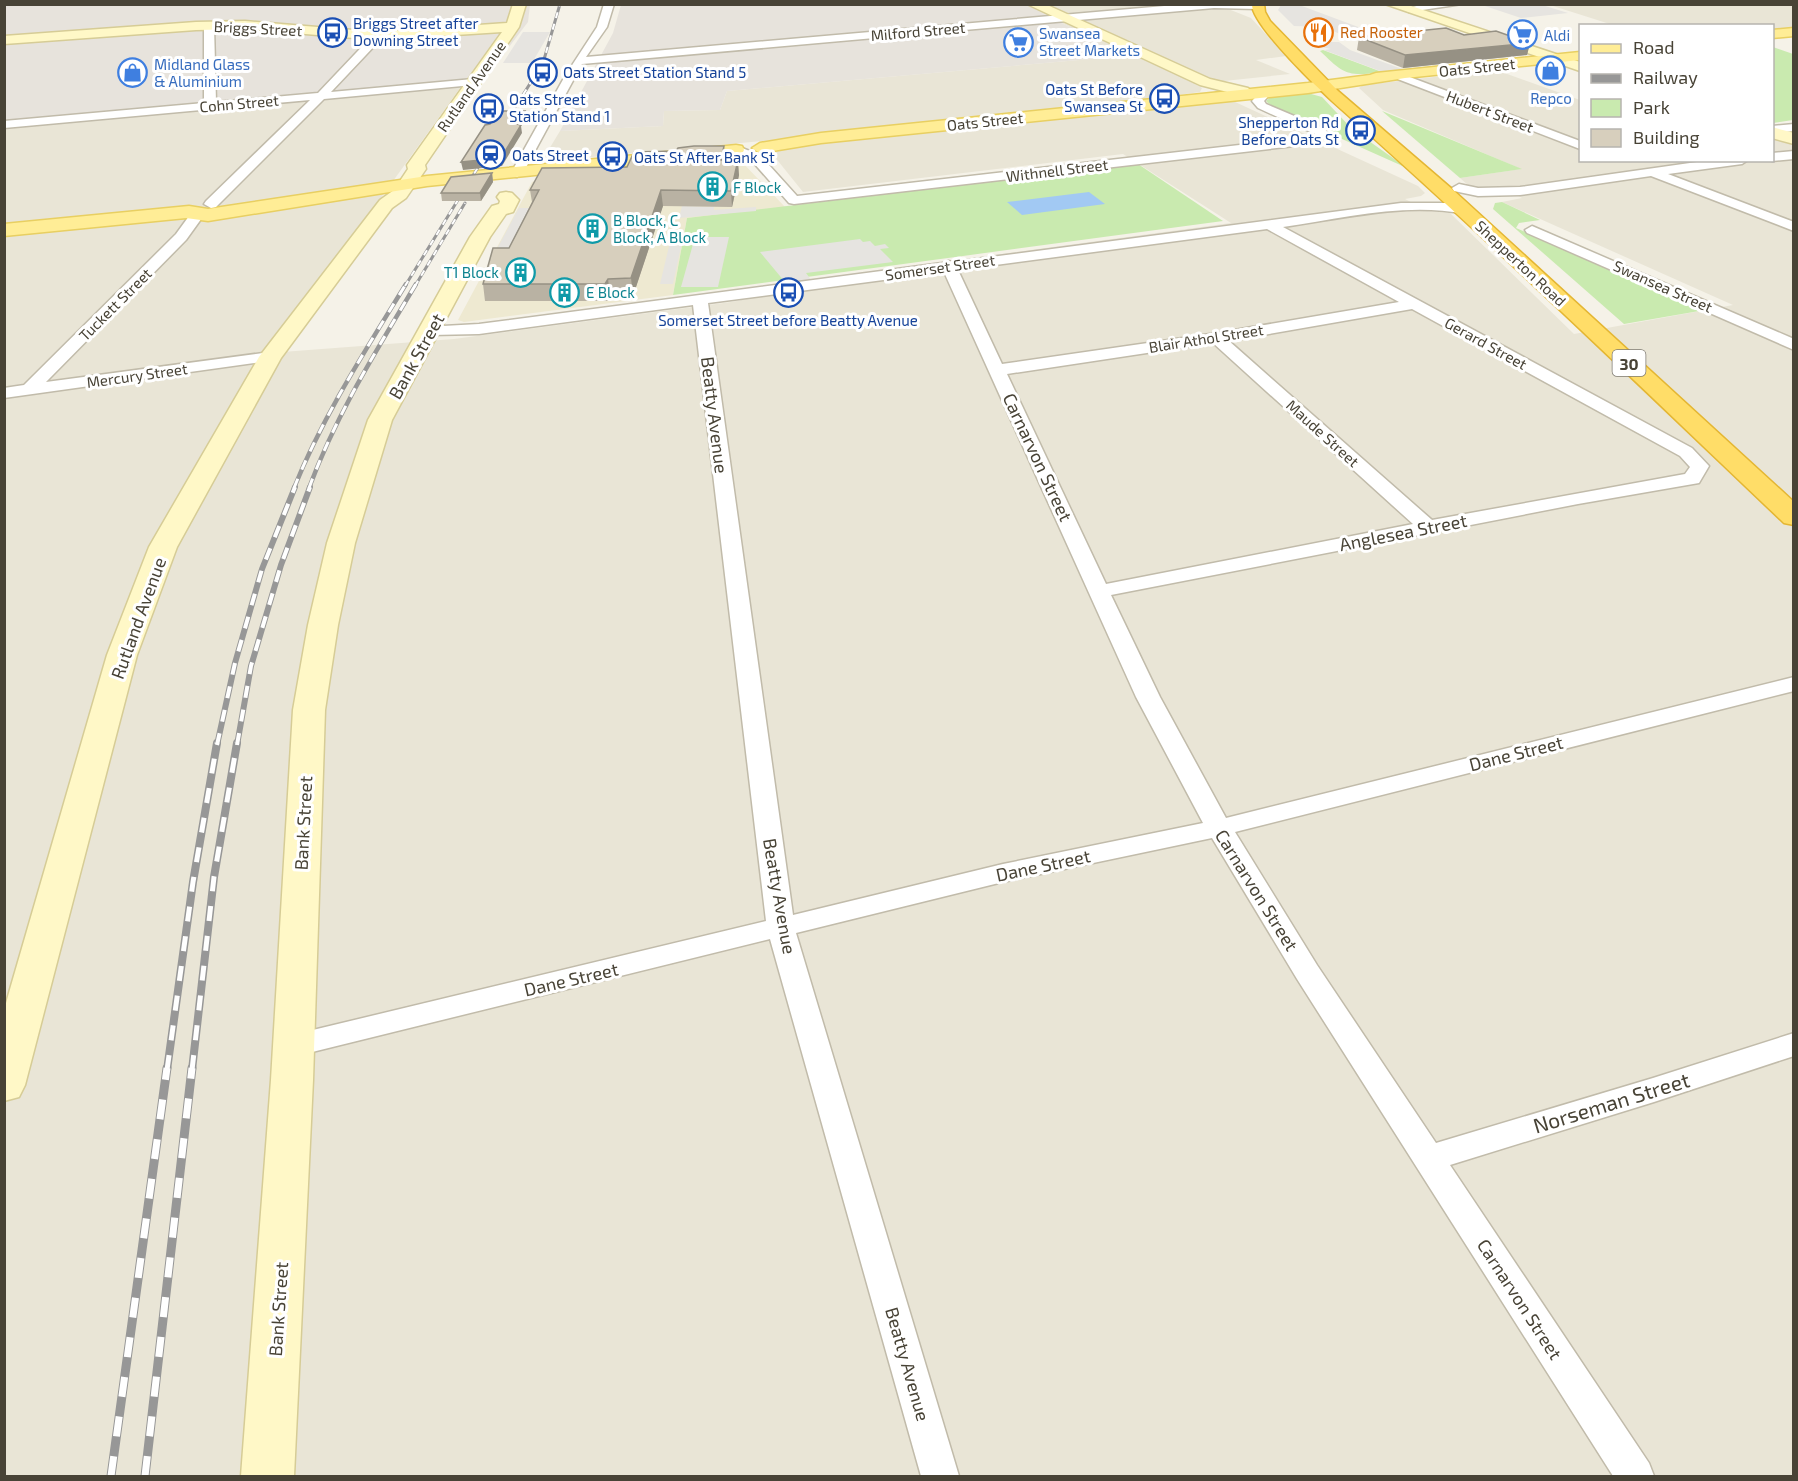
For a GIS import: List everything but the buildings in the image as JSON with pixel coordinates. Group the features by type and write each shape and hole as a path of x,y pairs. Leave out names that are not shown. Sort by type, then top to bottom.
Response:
{"highway":[{"name":"Shepperton Road","path":"1262,5 1331,83 1568,292 1794,499"},
{"name":"Shepperton Road","path":"1472,208 1794,517"}],"main road":[{"path":"1774,34 1794,32"},
{"name":"Oats Street","path":"4,230 209,210 405,183 704,152 748,150 783,143 1579,56"},
{"name":"Oats Street","path":"1231,93 1266,92 1331,83"}],"street":[{"name":"Rutland Avenue","path":"4,1086 122,655 164,547 270,357 405,183 512,27 520,4"},
{"name":"Bank Street","path":"267,1476 309,710 323,625 341,543 380,420 480,237 502,203 579,61 601,27 608,13 609,4"},
{"path":"1033,4 1205,82 1205,85 1231,93"},
{"path":"1391,4 1579,66"},
{"path":"1405,7 1458,4"},
{"name":"Milford Street","path":"579,61 1215,5 1262,5"},
{"path":"1215,5 1244,18"},
{"name":"Briggs Street","path":"4,40 209,26 245,26 378,36 512,27"},
{"path":"209,26 210,106"},
{"name":"Tuckett Street","path":"29,390 209,210 378,36"},
{"name":"Hubert Street","path":"1399,76 1579,145"},
{"name":"Cohn Street","path":"4,125 473,82"},
{"name":"Withnell Street","path":"748,150 794,200 1320,138 1323,135 1321,132 1268,110 1258,101 1266,92"},
{"path":"1774,130 1794,127"},
{"path":"1774,130 1794,138"},
{"path":"1774,157 1794,154"},
{"name":"Somerset Street","path":"1401,207 1437,198 1452,190 1520,191 1728,162"},
{"path":"1631,165 1794,227"},
{"name":"Somerset Street","path":"429,332 469,333 479,329 948,265 1401,207 1472,208 1488,200 1520,191"},
{"name":"Gerard Street","path":"1268,224 1686,452 1700,466"},
{"name":"Swansea Street","path":"1532,230 1794,345"},
{"name":"Carnarvon Street","path":"948,265 1101,591 1148,697 1219,828 1307,972 1635,1476"},
{"name":"Beatty Avenue","path":"700,299 781,928 940,1476"},
{"name":"Blair Athol Street","path":"998,370 1217,338 1414,304"},
{"name":"Maude Street","path":"1217,338 1428,527"},
{"name":"Mercury Street","path":"4,393 270,357"},
{"name":"Anglesea Street","path":"1101,591 1428,527 1692,479 1700,466"},
{"name":"Dane Street","path":"292,1046 1003,873 1219,828 1794,684"},
{"name":"Norseman Street","path":"1429,1158 1654,1090 1794,1044"}],"shaded area":[{"path":"5,5 530,5 528,22 484,80 5,121"},
{"path":"621,5 1027,5 1125,56 727,91 720,110 664,111 663,126 560,131 613,33"},
{"path":"1027,5 1218,5 1251,18 1286,56 1256,60 1290,74 1195,84 1202,88 1200,92 1171,96 1187,105 1233,101 1418,186 1425,193 1405,199 1428,211 1450,213 1574,334 1733,305 1502,202 1522,198 1501,186 1485,188 1469,186 1460,178 1521,169 1383,110 1359,88 1363,85 1496,70 1579,100 1579,162 1774,162 1774,137 1793,144 1793,1476 5,1476 5,128 463,84 269,353 454,339 731,302 950,261 1231,223 1123,154 803,192 762,141 549,161 543,159 560,131 663,126 664,111 720,110 727,91 1125,56"},
{"path":"1281,5 1302,6 1369,31 1340,34 1324,27 1294,26 1278,10"},
{"path":"1482,5 1542,5 1568,13 1521,18"},
{"path":"1550,5 1793,5 1793,28 1774,30 1774,24 1610,24"},
{"path":"523,32 550,32 532,63 503,63"},
{"path":"1311,38 1319,38 1324,42 1339,42 1350,50 1405,70 1383,72 1324,50 1331,49 1321,47"},
{"path":"724,154 737,157 786,208 687,218 673,295 464,322 458,320 532,182 545,176"},
{"path":"682,206 714,207 714,210 756,207 756,211 679,218"},
{"path":"519,208 539,208 518,251 492,258"},
{"path":"695,237 729,237 718,287 681,287"},
{"path":"860,239 863,242 870,241 875,246 885,244 889,248 880,249 893,262 806,273 815,285 790,288 760,252"},
{"path":"670,242 682,242 673,284 660,284"}],"green space":[{"path":"1774,47 1793,54 1793,120 1774,123"},
{"path":"1323,50 1382,72 1353,74 1347,72 1335,65 1320,51"},
{"path":"1304,92 1322,97 1352,129 1407,168 1342,139 1334,132 1270,105 1266,101 1272,96"},
{"path":"1382,111 1522,169 1460,178"},
{"path":"1138,164 1223,221 673,295 687,218"},
{"path":"1502,202 1540,220 1519,223 1516,228 1705,310 1624,324 1493,209 1495,203"}],"water":[{"path":"1089,192 1105,204 1022,215 1007,202"}],"railway":[{"path":"504,125 543,63 560,4"},
{"path":"405,286 485,156"},
{"path":"415,286 465,203"},
{"path":"294,488 331,409 406,284"},
{"path":"309,488 344,409 416,284"},
{"path":"217,745 235,663 262,569 295,487"},
{"path":"237,745 251,666 281,565 310,487"},
{"path":"167,1070 193,882 217,743"},
{"path":"192,1070 214,877 237,743"},
{"path":"111,1476 167,1068"},
{"path":"145,1476 192,1068"}],"place":[{"name":"Briggs Street after Downing Street","path":"332,32"},
{"name":"Red Rooster","path":"1319,32"},
{"name":"Aldi","path":"1523,35"},
{"name":"Swansea Street Markets","path":"1018,42"},
{"name":"Repco","path":"1551,71"},
{"name":"Oats Street Station Stand 5","path":"542,72"},
{"name":"Midland Glass & Aluminium","path":"133,73"},
{"name":"Oats St Before Swansea St","path":"1164,98"},
{"name":"Oats Street Station Stand 1","path":"488,108"},
{"name":"Shepperton Rd Before Oats St","path":"1360,131"},
{"name":"Oats Street","path":"491,155"},
{"name":"Oats St After Bank St","path":"613,157"},
{"name":"F Block","path":"712,187"},
{"name":"B Block, C Block, A Block","path":"592,229"},
{"name":"T1 Block","path":"520,272"},
{"name":"E Block","path":"565,292"},
{"name":"Somerset Street before Beatty Avenue","path":"788,293"}]}
